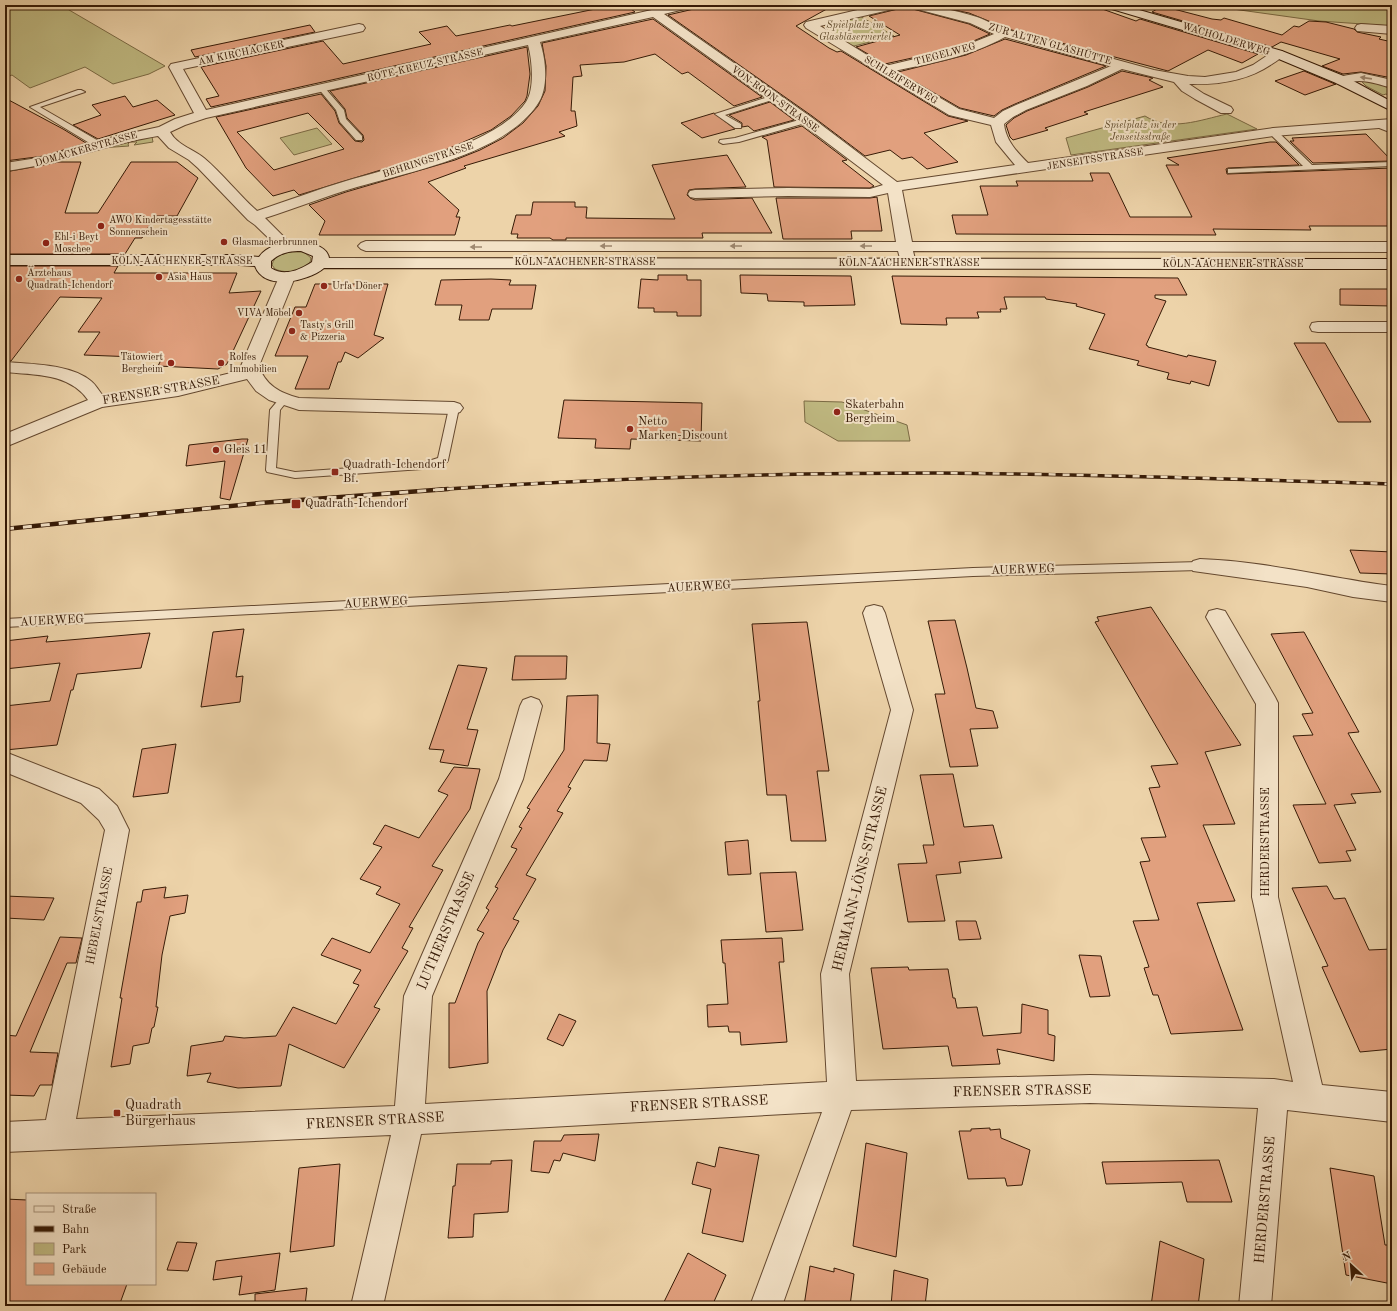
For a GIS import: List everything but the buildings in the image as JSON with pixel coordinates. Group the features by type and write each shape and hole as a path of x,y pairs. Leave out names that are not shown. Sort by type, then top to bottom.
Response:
{"street":[{"name":"ROTE-KREUZ-STRASSE","path":"162,131 180,122 202,115 689,5"},
{"name":"SCHLEIFERWEG","path":"898,5 810,25 954,112 997,123"},
{"name":"ZUR ALTEN GLASHÜTTE","path":"912,5 939,10 974,20 989,28 1004,33 1117,66 1179,79 1197,80 1227,78 1257,68 1278,54"},
{"name":"WACHOLDERWEG","path":"1109,5 1278,54 1340,80 1392,107"},
{"name":"VON-ROON-STRASSE","path":"655,13 806,120 894,187"},
{"name":"AM KIRCHACKER","path":"202,115 175,68 359,28"},
{"path":"1361,28 1392,30"},
{"name":"TIEGELWEG","path":"883,70 962,51 991,41 1004,33"},
{"name":"BEHRINGSTRASSE","path":"253,217 432,160 486,140 516,121 533,102 537,82 538,63 537,49 533,41"},
{"path":"1026,169 1010,151 999,135 997,123 1002,117 1015,110 1096,78 1117,66"},
{"path":"1340,80 1366,76 1392,84"},
{"path":"1179,79 1181,85 1187,89 1226,110"},
{"name":"JENSEITSSTRASSE","path":"894,187 1273,132 1392,123"},
{"path":"162,131 171,145 199,160 253,217 278,238 286,247"},
{"name":"DOMACKERSTRASSE","path":"5,167 46,161 130,136 162,131"},
{"path":"695,194 788,192 870,193 894,187 908,262"},
{"path":"302,246 316,250 320,254 320,263 311,271 295,276 287,277 270,275 265,271 263,262 271,254 286,247 302,246"},
{"name":"KÖLN-AACHENER-STRASSE","path":"366,246 1392,247"},
{"path":"427,262 445,247"},
{"name":"KÖLN-AACHENER-STRASSE","path":"5,260 240,260 263,262"},
{"name":"KÖLN-AACHENER-STRASSE","path":"320,263 908,262 1186,265 1392,264"},
{"path":"287,277 250,366 252,373 265,390 283,400 299,404 454,408"},
{"path":"1318,327 1392,327"},
{"path":"5,367 66,375 83,383 98,402"},
{"name":"FRENSER STRASSE","path":"5,441 98,402 178,390 252,373"},
{"name":"AUERWEG","path":"1200,566 1299,578 1353,589 1392,594"},
{"name":"HERMANN-LÖNS-STRASSE","path":"766,1306 842,1096 835,974 902,710 874,614"},
{"name":"HERDERSTRASSE","path":"1217,617 1267,703 1265,897 1311,1098"},
{"name":"LUTHERSTRASSE","path":"366,1306 410,1120 418,996 511,780 531,706"},
{"name":"HEBELSTRASSE","path":"5,762 90,796 108,813 117,830 58,1135"},
{"name":"FRENSER STRASSE","path":"5,1137 410,1120 842,1096 1090,1089 1274,1094 1392,1107"},
{"name":"HERDERSTRASSE","path":"1255,1306 1274,1094"}],"lane":[{"path":"322,88 340,110 343,120 359,138"},
{"path":"81,92 34,107 99,145"},
{"path":"738,126 719,114 774,98"},
{"path":"723,142 736,140 806,120"},
{"path":"1377,124 1392,131"},
{"path":"1273,132 1309,167"},
{"path":"1231,171 1392,164"},
{"path":"283,400 275,410 271,470 295,475 422,466 443,460 454,408"},
{"name":"AUERWEG","path":"5,623 973,572 1200,566"}],"green space":[{"path":"5,5 70,5 64,7 165,66 149,74 113,84 85,67 30,88 12,75 5,78"},
{"path":"1204,5 1392,5 1392,26 1319,21"},
{"name":"Spielplatz im Glasbläserviertel","path":"858,15 894,36 850,47 826,31 829,23"},
{"path":"1368,81 1392,88 1392,97 1386,94 1383,95 1366,86 1362,82"},
{"name":"Spielplatz in der Jenseitsstraße","path":"1227,114 1257,129 1071,155 1066,138 1145,116 1155,121 1175,124"},
{"path":"317,128 332,144 294,155 280,138"},
{"path":"147,136 152,137 153,142 134,145 137,142 129,142 129,146 100,148"},
{"path":"297,251 304,252 311,258 310,263 306,267 296,271 285,272 275,269 272,265 275,258 278,256"},
{"name":"Skaterbahn Bergheim","path":"804,401 842,402 907,425 910,441 838,441 805,422"}],"railway":[{"path":"444,489 622,479 876,473 1109,476 1392,484"},
{"path":"5,529 260,503 444,489"},
{"path":"433,490 444,489"},
{"path":"444,489 448,489"}],"place":[{"name":"AWO Kindertagesstätte Sonnenschein","path":"101,226"},
{"name":"Glasmacherbrunnen","path":"224,242"},
{"name":"Ehl-i Beyt Moschee","path":"46,243"},
{"name":"Asia Haus","path":"159,277"},
{"name":"Ärztehaus Quadrath-Ichendorf","path":"19,279"},
{"name":"Urfa Döner","path":"324,286"},
{"name":"VIVA Möbel","path":"299,313"},
{"name":"Tasty's Grill & Pizzeria","path":"292,331"},
{"name":"Tätowiert Bergheim","path":"171,363"},
{"name":"Rolfes Immobilien","path":"221,363"},
{"name":"Skaterbahn Bergheim","path":"837,412"},
{"name":"Netto Marken-Discount","path":"630,429"},
{"name":"Gleis 11","path":"216,450"},
{"name":"Quadrath-Ichendorf Bf.","path":"335,472"},
{"name":"Quadrath-Ichendorf","path":"296,504"},
{"name":"Quadrath Bürgerhaus","path":"117,1113"}]}
